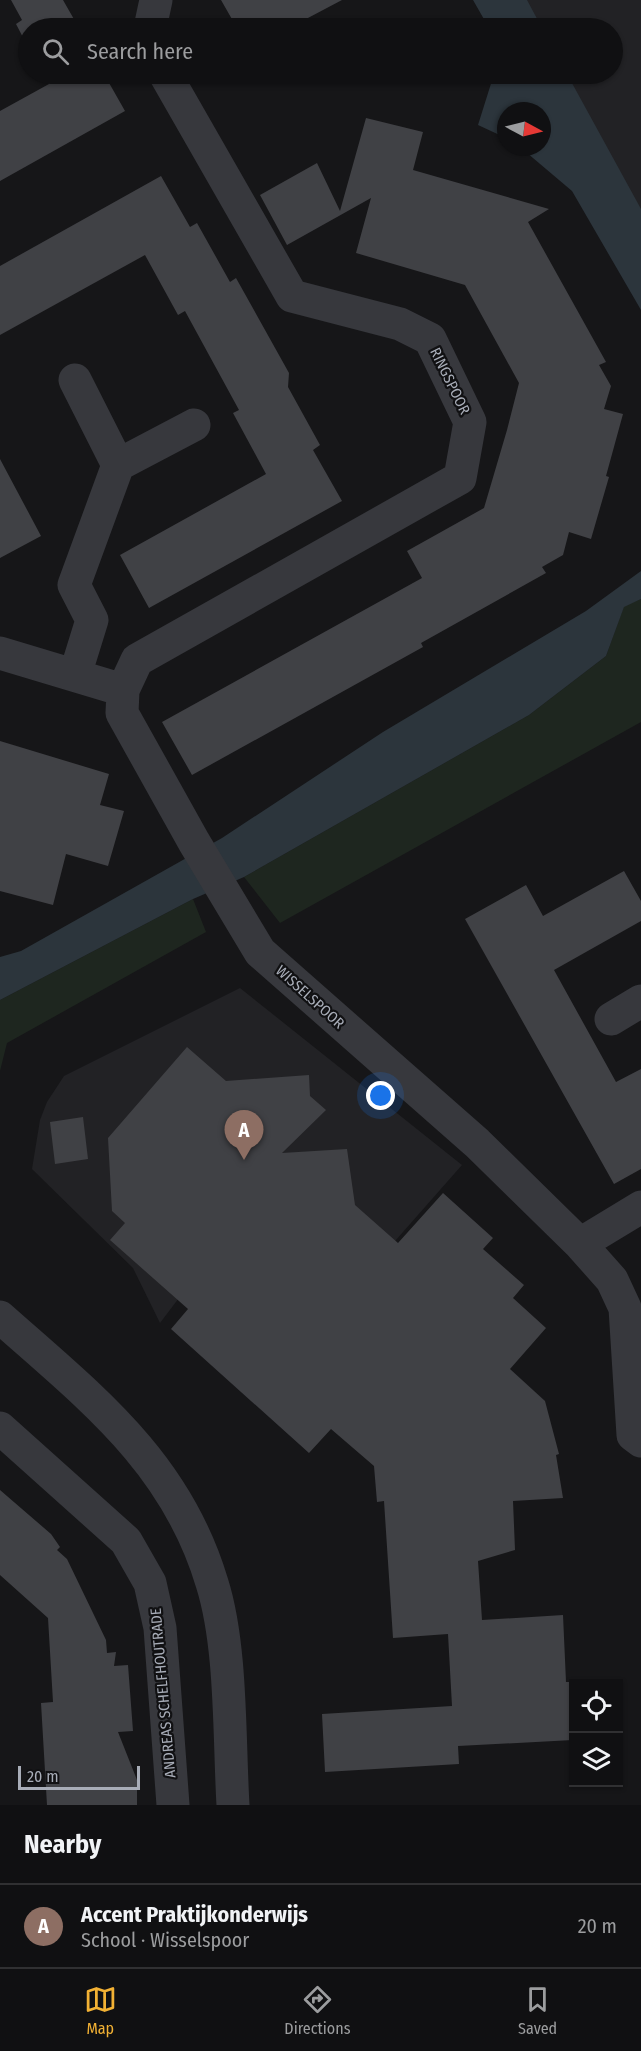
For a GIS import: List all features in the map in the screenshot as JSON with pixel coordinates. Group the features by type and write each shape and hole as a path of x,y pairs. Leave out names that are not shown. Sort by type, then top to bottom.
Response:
{"street":[{"path":"152,18 156,0"},
{"name":"RINGSPOOR","path":"123,690 137,660 460,478 470,422 430,339 400,324 292,296 171,84"},
{"path":"75,380 118,465"},
{"path":"75,675 92,620 74,585 118,465 194,425"},
{"path":"0,653 123,690"},
{"name":"WISSELSPOOR","path":"123,690 122,713 230,905 260,952 477,1143 580,1244 612,1280 625,1308 633,1435 641,1441"},
{"path":"611,1019 641,1001"},
{"path":"580,1244 641,1207"},
{"path":"0,1317 89,1396 132,1439 162,1478 192,1525 213,1585 225,1653 233,1805"},
{"name":"ANDREAS SCHELFHOUTRADE","path":"0,1428 126,1541 150,1583 160,1628 173,1805"}],"shaded area":[{"path":"473,0 527,0 537,18 483,18"},
{"path":"476,0 641,0 641,299 551,128 551,102 536,102 524,84 623,84 623,18 486,18"},
{"path":"491,84 572,84 641,209 641,310 572,191 531,156 551,156 551,102 497,102 497,134 478,125"},
{"path":"641,571 641,599 624,607 606,656 529,715 244,877 193,899 0,1000 0,957 21,951 222,838 383,732 586,611"},
{"path":"641,599 641,722 280,923 244,877 529,715 606,656 624,606"},
{"path":"193,899 206,932 7,1043 0,1071 0,1000"},
{"path":"240,988 462,1165 366,1274 182,1294 160,1323 133,1268 32,1169 40,1120 47,1102 64,1076"}],"building":[{"path":"11,0 63,0 73,18 21,18"},
{"path":"221,0 342,0 308,18 231,18"},
{"path":"49,84 110,84 125,111 0,181 0,111"},
{"path":"366,118 423,132 413,170 549,209 528,222 606,362 599,365 611,386 604,409 623,414 606,476 609,477 591,539 569,532 563,555 542,567 546,573 421,643 423,647 192,775 162,722 422,578 407,551 484,508 507,430 519,383 465,285 356,253 371,198 287,245 260,195 317,163 340,211"},
{"path":"161,176 190,227 197,223 230,282 236,278 289,373 288,387 320,445 313,450 342,501 149,608 120,555 266,474 233,413 239,410 185,311 178,315 145,255 0,335 0,266"},
{"path":"0,459 41,536 0,558"},
{"path":"0,741 109,774 100,805 124,811 108,866 66,854 53,905 0,891"},
{"path":"624,871 641,901 641,921 554,970 616,1082 641,1069 641,1169 614,1184 465,919 526,885 543,916"},
{"path":"187,1047 226,1081 309,1075 310,1096 326,1110 282,1153 347,1149 355,1205 398,1243 443,1193 493,1238 483,1249 524,1285 513,1298 546,1328 510,1369 545,1401 559,1454 556,1455 563,1498 513,1501 515,1550 478,1561 482,1620 563,1615 566,1682 569,1682 569,1740 458,1746 459,1764 325,1772 322,1714 452,1706 448,1634 393,1638 384,1501 377,1502 374,1466 331,1429 309,1453 171,1329 188,1309 110,1240 125,1223 112,1211 108,1138"},
{"path":"83,1117 88,1159 55,1164 50,1122"},
{"path":"0,1490 51,1534 60,1547 57,1550 67,1559 106,1640 107,1653 116,1652 114,1666 128,1665 133,1731 118,1732 137,1780 137,1805 47,1805 41,1703 53,1702 48,1618 0,1575"}],"place":[{"name":"Accent Praktijkonderwijs","path":"244,1160"}]}
